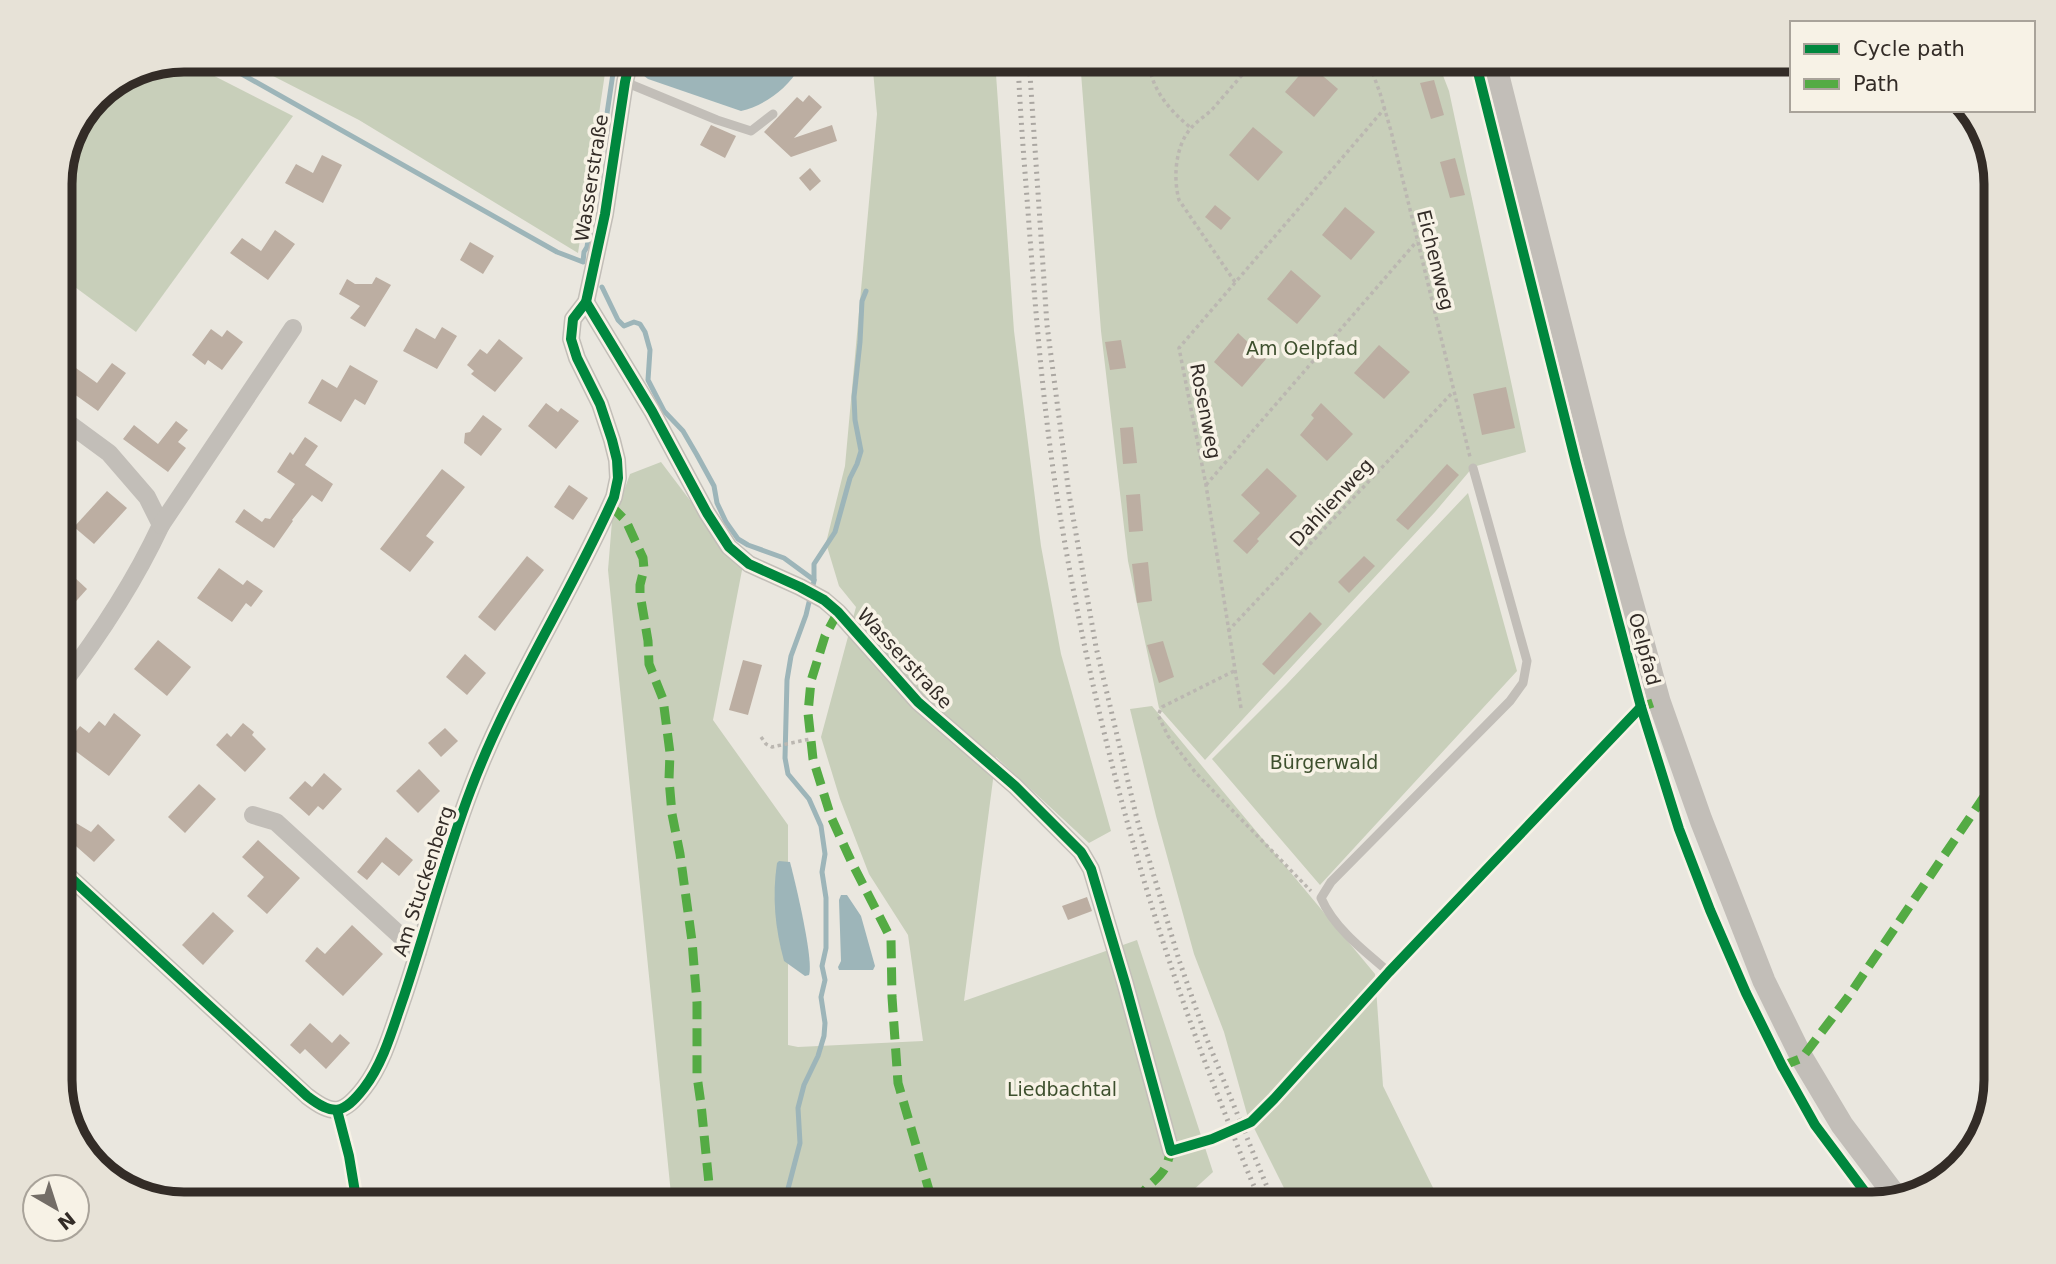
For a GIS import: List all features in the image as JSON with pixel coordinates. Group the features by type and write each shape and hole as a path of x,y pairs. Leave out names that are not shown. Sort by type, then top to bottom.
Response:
{"street":[{"name":"Wasserstraße","path":"627,72 605,214 581,308 658,421 722,537 738,555 749,564 824,600 838,612 918,702 1015,786 1081,852 1091,869 1171,1151"},
{"name":"Oelpfad","path":"1497,72 1614,537 1659,701 1764,981 1802,1058 1842,1125 1891,1190"},
{"name":"Am Stuckenberg","path":"72,879 307,1096 330,1110 337,1110 354,1100 376,1068 389,1039 443,867 472,786 496,730 614,498 618,478 617,460 600,404 577,358 571,339 571,327 581,308"},
{"path":"72,671 143,564 161,525 293,328"},
{"path":"72,426 109,453 146,497 161,525"},
{"name":"Am Stuckenberg","path":"253,815 276,822 418,952"}],"lane":[{"path":"625,82 751,131 773,114"},
{"path":"1389,972 1361,948 1327,912 1321,898 1331,882 1510,701 1523,683 1527,661 1473,468"}],"path":[{"path":"1150,72 1157,93 1175,115 1191,128"},
{"path":"1235,282 1179,200 1175,186 1181,149 1191,128 1214,108 1245,72"},
{"path":"1206,485 1417,241"},
{"path":"1234,671 1162,707 1158,715 1168,736 1195,772 1309,890 1321,898"},
{"path":"761,737 772,747 810,738"}],"green space":[{"path":"207,72 293,116 136,332 72,285 72,176 76,155 83,134 95,116 110,100 128,87 169,73"},
{"path":"265,72 605,72 578,253 359,120"},
{"name":"Liedbachtal","path":"873,72 996,72 1014,331 1041,546 1061,654 1111,831 1089,843 996,757 964,1001 1137,940 1213,1172 1191,1192 671,1192 608,570 614,497 622,496 630,474 661,462 743,565 713,720 788,825 788,1045 798,1047 923,1041 908,935 869,874 840,799 821,737 856,607 839,586 826,543 845,466 877,114"},
{"name":"Am Oelpfad","path":"1081,72 1442,72 1449,91 1526,452 1473,467 1435,512 1205,760 1159,708 1128,561 1101,331"},
{"name":"Bürgerwald","path":"1468,493 1517,671 1320,885 1212,759"},
{"path":"1152,706 1375,974 1383,1086 1435,1192 1286,1192 1247,1114 1224,1032 1194,954 1130,709"}],"water":[{"path":"639,72 796,72 775,95 741,111 648,79"},
{"path":"779,861 790,862 796,886 809,954 809,975 805,976 784,961 781,949 775,900 775,876"},
{"path":"841,895 847,895 861,916 875,966 873,970 839,970"}],"building":[{"path":"1302,72 1318,72 1338,89 1314,117 1285,92"},
{"path":"1434,80 1444,115 1431,119 1420,83"},
{"path":"809,95 822,107 794,138 832,125 837,141 791,157 764,132 797,97 803,102"},
{"path":"711,125 736,136 725,158 700,145"},
{"path":"1253,127 1283,152 1258,181 1229,155"},
{"path":"322,155 342,165 323,203 285,183 296,164 313,173"},
{"path":"1455,158 1465,195 1450,198 1440,162"},
{"path":"810,168 821,181 810,191 799,178"},
{"path":"1215,205 1231,218 1221,230 1205,217"},
{"path":"1345,207 1375,232 1351,260 1322,235"},
{"path":"275,230 295,244 268,280 230,253 242,238 261,251"},
{"path":"470,242 494,256 483,274 460,260"},
{"path":"1291,270 1321,296 1297,324 1267,299"},
{"path":"376,277 391,285 365,327 350,318 360,306 339,294 347,279 355,284 372,284"},
{"path":"442,327 457,336 437,369 403,351 416,328 435,339"},
{"path":"211,329 222,337 227,330 243,342 222,370 208,360 205,365 192,355"},
{"path":"1238,333 1266,359 1242,387 1214,362"},
{"path":"499,339 523,358 495,392 471,374 474,371 467,365 480,349 487,354"},
{"path":"1121,340 1126,368 1110,370 1105,342"},
{"path":"1379,345 1410,372 1384,399 1354,373"},
{"path":"112,363 126,373 98,411 72,393 72,367 97,383"},
{"path":"350,365 378,381 365,405 355,399 341,422 308,403 322,379 337,388"},
{"path":"1506,387 1515,428 1482,435 1473,394"},
{"path":"546,403 558,412 561,408 579,421 556,449 528,426"},
{"path":"1321,403 1353,434 1327,461 1300,435 1314,418 1311,415"},
{"path":"483,415 502,429 481,456 464,443 465,433 470,432"},
{"path":"176,421 188,430 178,442 186,448 168,472 123,439 134,425 158,444"},
{"path":"1133,427 1137,463 1123,464 1120,428"},
{"path":"305,437 318,446 305,465 333,484 322,502 312,495 274,548 235,522 244,509 262,522 265,518 270,519 295,484 277,472 290,452 293,455"},
{"path":"1447,464 1459,475 1408,530 1396,520"},
{"path":"1267,468 1297,496 1257,539 1259,541 1247,554 1233,541 1260,513 1241,495"},
{"path":"442,469 465,487 426,536 434,542 410,572 380,549"},
{"path":"569,485 588,498 573,520 554,507"},
{"path":"107,491 127,508 94,544 74,527"},
{"path":"1140,494 1143,531 1129,532 1126,495"},
{"path":"527,556 544,570 495,631 478,617"},
{"path":"1364,556 1375,566 1349,593 1338,582"},
{"path":"1148,562 1152,601 1137,603 1132,564"},
{"path":"219,568 243,585 247,580 263,591 251,607 246,603 232,622 197,598"},
{"path":"72,575 87,589 72,606"},
{"path":"1310,612 1322,624 1274,675 1262,664"},
{"path":"158,640 191,667 167,696 134,669"},
{"path":"1163,641 1174,677 1159,683 1147,645"},
{"path":"465,654 486,673 467,695 446,677"},
{"path":"743,660 762,665 748,715 729,710"},
{"path":"114,713 141,735 109,776 72,748 72,736 80,726 89,733 99,721 105,726"},
{"path":"243,723 254,732 252,735 266,749 245,772 216,745 227,733 231,737"},
{"path":"445,728 458,741 441,757 428,743"},
{"path":"419,769 440,791 418,813 396,791"},
{"path":"324,773 342,789 323,810 318,806 309,816 289,798 305,781 312,787"},
{"path":"199,784 216,799 185,833 168,817"},
{"path":"72,821 91,832 98,824 115,840 94,862 72,843"},
{"path":"386,837 413,860 399,876 382,862 367,880 357,872"},
{"path":"258,840 300,878 267,914 247,896 264,877 242,857"},
{"path":"1087,897 1092,911 1068,920 1062,906"},
{"path":"213,912 234,931 203,965 182,945"},
{"path":"352,925 383,954 343,996 305,961 317,947 325,954"},
{"path":"310,1023 332,1043 340,1034 350,1043 326,1069 305,1049 300,1054 290,1045"}],"waterway":[{"path":"238,72 557,252 583,262 613,72"},
{"path":"602,287 618,320 624,326 634,322 640,324 645,332 650,350 648,380 664,411 683,431 697,455 714,486 717,503 726,522 738,539 784,558 814,580"},
{"path":"787,1192 800,1143 798,1108 804,1085 824,1036 821,997 825,980 822,966 826,948 826,898 822,872 825,854 821,826 809,799 788,774 785,758 787,680 791,656 806,615 814,581 814,564 835,532 850,478 861,451 854,397 862,301 866,291"}],"railway":[{"path":"1019,72 1040,360 1057,496 1086,651 1103,728 1144,881 1194,1032 1257,1192"},
{"path":"1030,72 1047,325 1069,494 1096,647 1137,819 1179,960 1206,1037 1269,1192"}],"marked path":[{"path":"610,505 626,521 643,558 640,594 649,664 663,699 670,753 672,814 692,941 697,1003 697,1076 710,1192"},
{"path":"838,612 825,636 811,681 808,713 813,759 831,817 891,939 898,1083 930,1192"},
{"path":"1637,711 1659,701"},
{"path":"1782,1066 1802,1058 1848,997 1984,797"},
{"path":"1143,1192 1165,1168 1171,1151 1176,1150"}],"cycle path":[{"path":"72,879 316,1103 331,1109 344,1108 357,1097 371,1078 392,1032 453,840 486,752 614,497 618,478 612,440 600,404 577,358 571,339 573,319 586,302 605,214 627,72"},
{"path":"1478,72 1576,463 1641,707 1679,829 1746,993 1782,1066 1815,1125 1865,1192"},
{"path":"586,302 729,547 749,564 800,587 824,600 838,612 918,702 1015,786 1081,852 1091,869 1171,1151 1212,1139 1251,1122 1389,972 1641,707"},
{"path":"337,1110 355,1192"}]}
